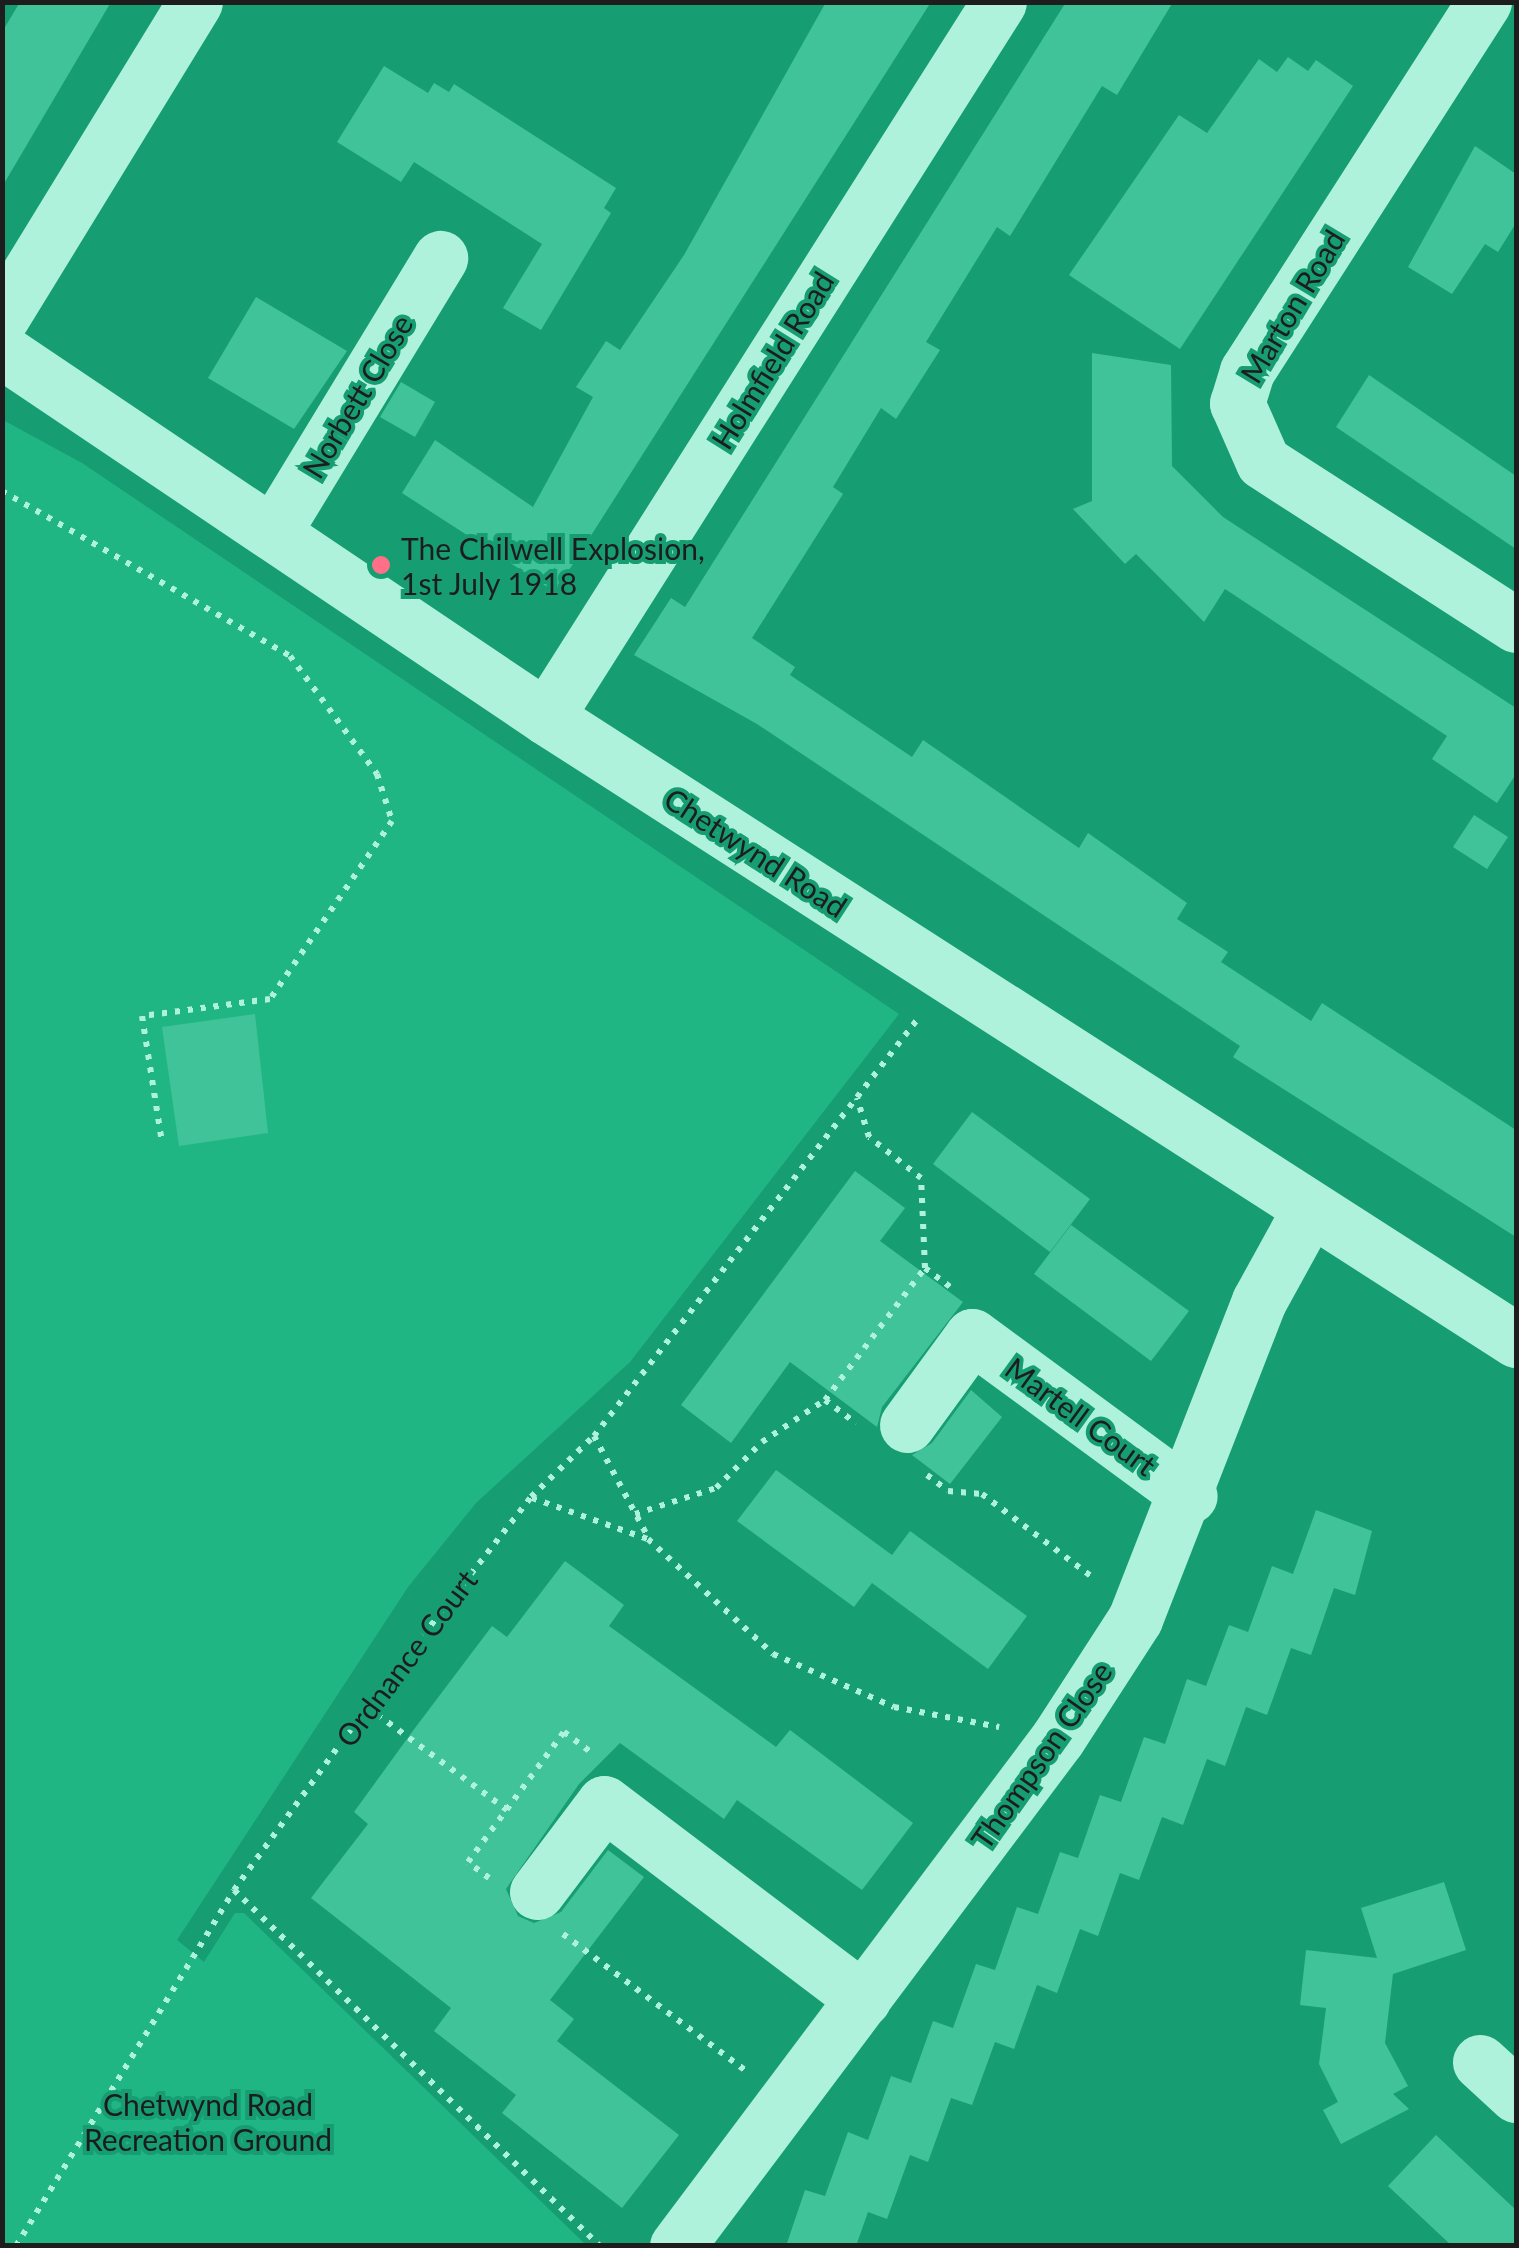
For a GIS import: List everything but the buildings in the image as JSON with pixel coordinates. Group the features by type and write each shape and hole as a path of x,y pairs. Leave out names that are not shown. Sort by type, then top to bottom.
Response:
{"street":[{"path":"2,318 195,2"},
{"name":"Holmfield Road","path":"546,717 999,2"},
{"name":"Marton Road","path":"1484,2 1247,372 1237,403 1262,462 1516,624"},
{"name":"Norbett Close","path":"272,533 440,258"},
{"name":"Chetwynd Road","path":"2,351 546,717 1516,1340"},
{"name":"Thompson Close","path":"683,2243 1058,1738 1138,1612 1190,1496 1259,1301 1309,1210"},
{"name":"Martell Court","path":"899,1442 972,1336 1190,1496"},
{"path":"528,1900 604,1804 863,1999"}],"path":[{"path":"2,491 290,656 376,774 392,821 270,999 142,1016 162,1142"},
{"name":"Ordnance Court","path":"16,2246 234,1890 367,1706 531,1498 594,1436 951,977"},
{"path":"635,1514 716,1488 825,1400 925,1268 921,1178 869,1137 856,1098"},
{"path":"825,1400 899,1442 948,1490 982,1494 1138,1612"},
{"path":"594,1436 648,1538 773,1654 894,1708 1058,1738"},
{"path":"531,1498 648,1538"},
{"path":"367,1706 506,1810 468,1862 528,1900 786,2101"},
{"path":"234,1890 600,2246"}],"green space":[{"name":"Chetwynd Road Recreation Ground","path":"3,420 82,463 899,1014 630,1362 476,1503 408,1587 177,1940 204,1962 235,1913 244,1913 586,2245 3,2245"}],"place":[{"name":"The Chilwell Explosion, 1st July 1918","path":"381,565"}]}
